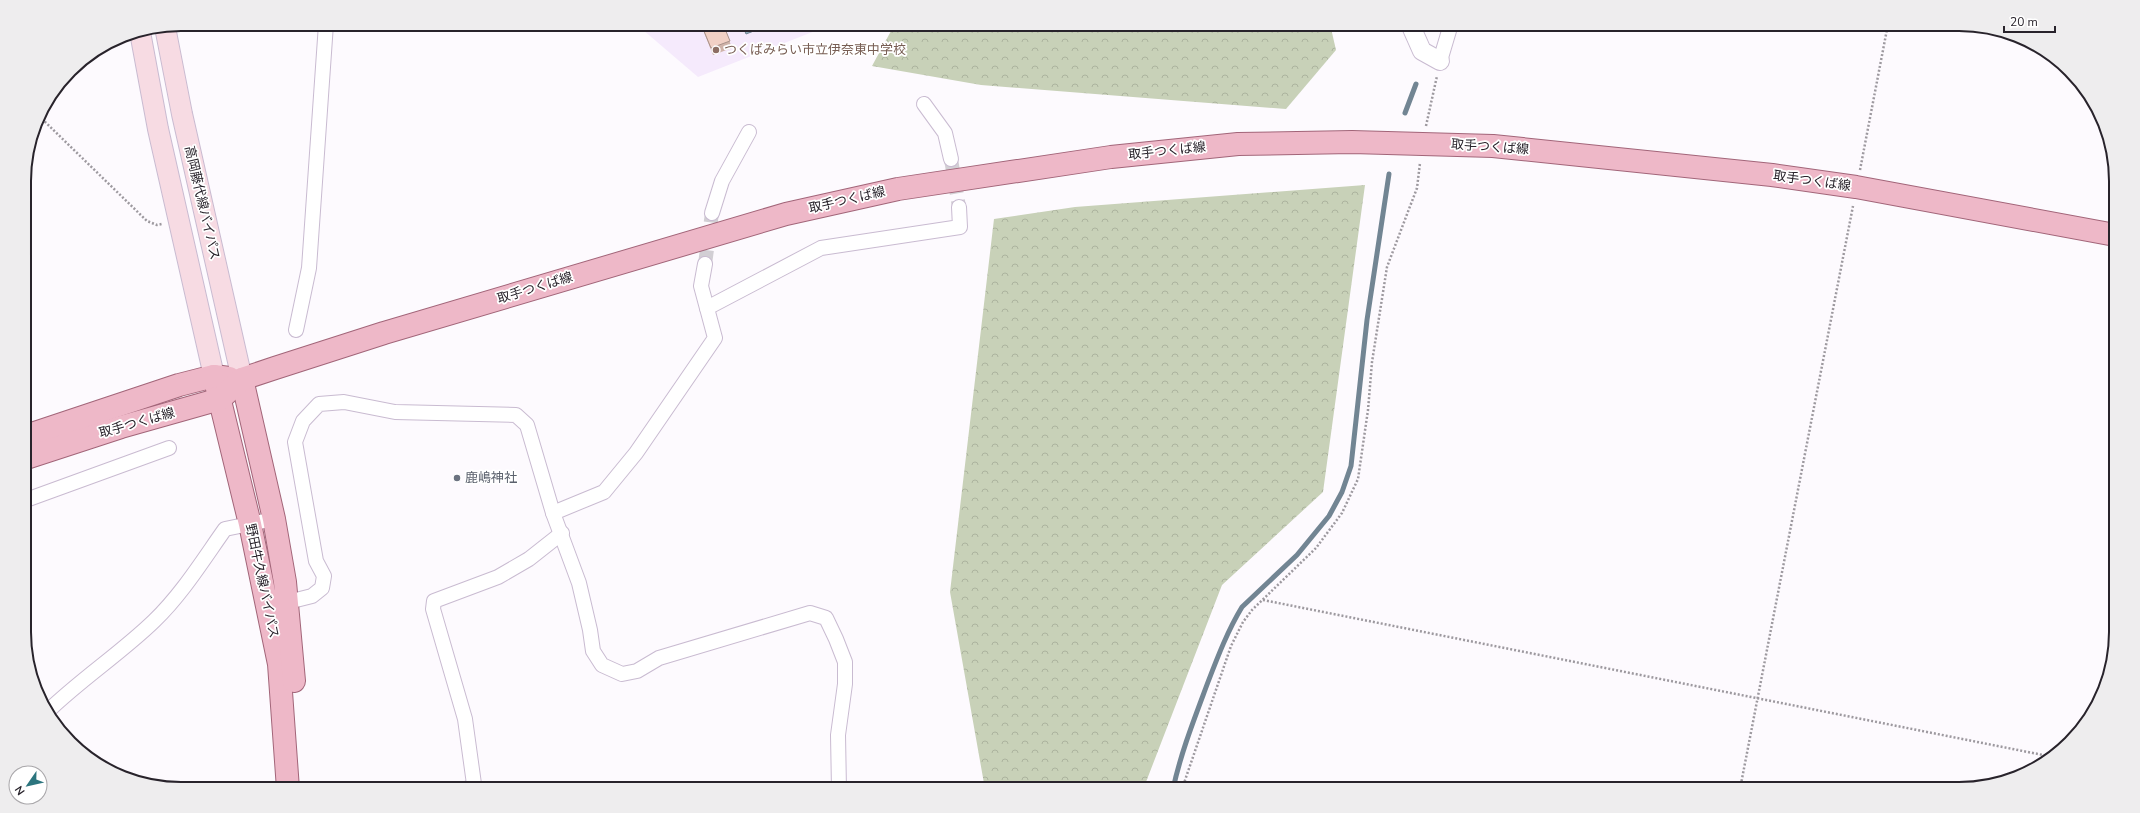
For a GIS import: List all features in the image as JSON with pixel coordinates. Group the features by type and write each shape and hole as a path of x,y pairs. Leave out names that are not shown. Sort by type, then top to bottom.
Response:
{"main road":[{"name":"高岡藤代線バイパス","path":"166,32 182,114 242,379"},
{"name":"高岡藤代線バイパス","path":"141,36 158,129 214,376"},
{"name":"取手つくば線","path":"31,434 167,389 214,376 242,379 384,333 779,216 898,189 1111,157 1238,144 1352,142 1424,143 1500,147 1772,175 1856,187 2109,234"},
{"name":"野田牛久線バイパス","path":"214,376 250,524 278,605 295,691 292,782"},
{"name":"取手つくば線","path":"31,456 121,427 220,399 242,379"},
{"name":"野田牛久線バイパス","path":"242,379 274,519 279,664 287,782"}],"street":[{"path":"296,330 309,268 326,31"},
{"path":"1412,31 1422,51 1440,61 1449,31"},
{"path":"924,104 945,134 951,159"},
{"path":"712,213 722,181 749,132"},
{"path":"707,308 820,248 960,227 959,207"},
{"path":"553,513 604,492 636,454 715,338 701,286 705,264"},
{"path":"278,605 312,596 322,588 324,576 316,561 295,442 303,421 319,404 344,402 395,412 516,415 527,425 553,513 579,583 590,630 593,651 602,665 622,674 637,671 659,658 810,613 826,618 845,662 845,684 838,735 839,782"},
{"path":"31,498 169,448"},
{"path":"51,708 68,691 154,621 183,587 225,529 274,519"},
{"path":"474,782 466,719 433,609 434,601 498,577 529,559 562,534"}],"path":[{"path":"1741,782 1887,31"},
{"path":"1184,782 1231,646 1243,622 1252,610 1316,548 1342,513 1358,479 1365,433 1372,362 1387,266 1416,188 1426,125 1440,61"},
{"path":"44,120 147,221 157,225 180,221"},
{"path":"1264,600 1758,697 2043,756"}],"shaded area":[{"name":"つくばみらい市立伊奈東中学校","path":"644,31 815,31 698,77"}],"green space":[{"path":"891,31 1332,31 1336,50 1286,109 981,85 872,66"},
{"path":"1365,185 1323,492 1222,585 1146,782 984,782 950,592 994,219 1075,207"}],"water":[{"path":"745,31 754,31 746,34"}],"building":[{"path":"704,31 726,31 730,41 711,48"}],"waterway":[{"path":"1405,113 1416,84"},
{"path":"1174,782 1184,748 1219,653 1242,607 1297,555 1329,516 1342,492 1351,466 1367,320 1389,174"}],"tunnel":[{"path":"951,159 959,207"},
{"path":"705,264 712,213"}],"place":[{"name":"つくばみらい市立伊奈東中学校","path":"716,50"},
{"name":"鹿嶋神社","path":"457,478"}]}
